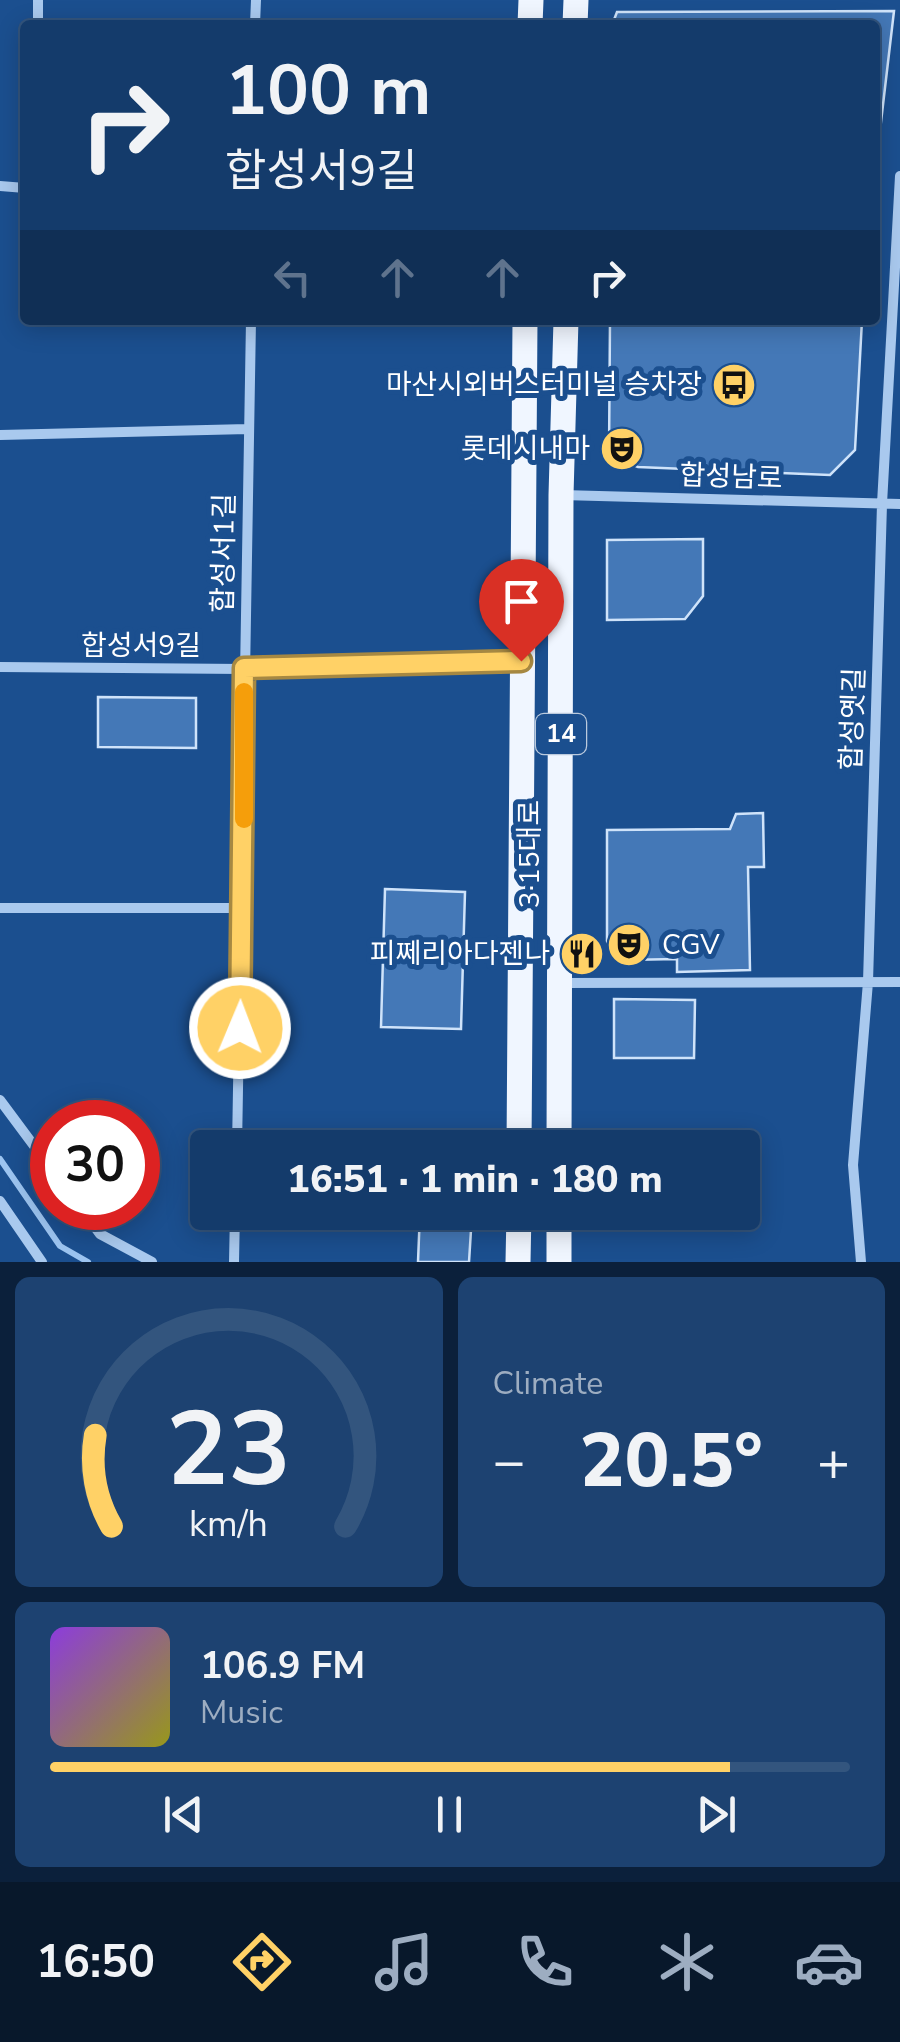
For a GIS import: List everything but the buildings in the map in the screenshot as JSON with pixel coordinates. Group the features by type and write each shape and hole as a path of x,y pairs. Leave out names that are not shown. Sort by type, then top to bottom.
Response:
{"main road":[{"name":"3·15대로","path":"519,1130 525,325"},
{"name":"3·15대로","path":"559,1130 561,495 566,325"},
{"path":"518,1262 519,1230"},
{"path":"559,1230 559,1262"}],"street":[{"name":"합성옛길","path":"861,1262 854,1166 868,982 882,504 900,176"},
{"name":"합성서1길","path":"238,1130 251,325"},
{"path":"0,435 248,429"},
{"name":"합성남로","path":"561,495 900,504"},
{"name":"합성서9길","path":"0,668 244,668 521,661"},
{"path":"0,908 244,908"},
{"path":"560,983 900,982"},
{"path":"0,1100 30,1140"},
{"path":"0,1201 42,1262"},
{"path":"97,1230 152,1262"},
{"path":"234,1262 235,1230"}],"waterway":[{"path":"0,1159 60,1246 88,1262"}],"slow traffic":[{"path":"244,692 244,819"}],"place":[{"name":"마산시외버스터미널 승차장","path":"734,385"},
{"name":"롯데시내마","path":"622,449"},
{"name":"CGV","path":"629,945"},
{"name":"피쩨리아다젠나","path":"582,954"}],"route":[{"path":"240,1028 244,668 521,661"}]}
